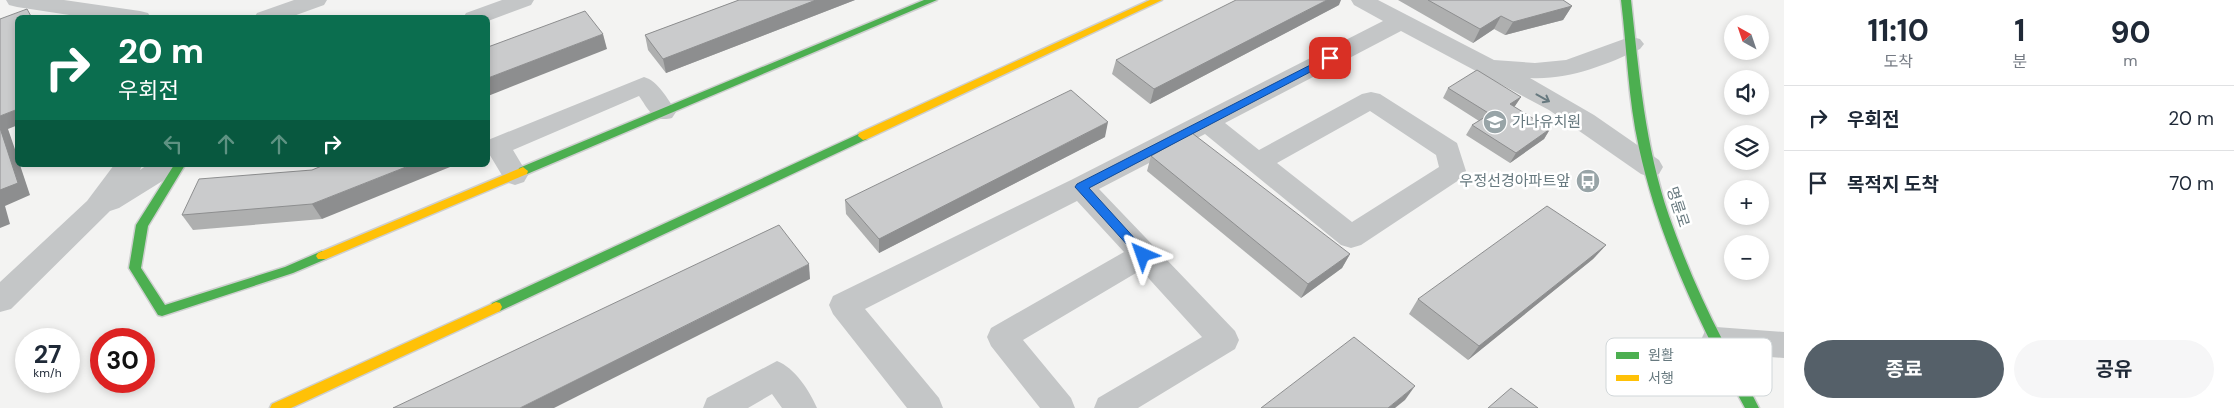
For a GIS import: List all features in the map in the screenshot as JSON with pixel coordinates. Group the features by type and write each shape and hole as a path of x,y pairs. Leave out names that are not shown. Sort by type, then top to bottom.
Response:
{"street":[{"path":"17,0 120,15"},
{"path":"263,11 316,0"},
{"path":"482,15 523,0"},
{"path":"179,167 142,225 134,268 162,311 289,270 932,0"},
{"path":"277,408 1157,0"},
{"path":"1362,0 1400,22 1486,65 1584,121 1650,167"},
{"name":"명륜로","path":"1626,0 1644,147 1661,208 1687,280 1715,338"},
{"path":"927,408 844,305 1081,187 1400,22"},
{"path":"1486,65 1526,71 1560,70 1594,62 1632,44"},
{"path":"514,175 497,146 644,85 663,112"},
{"path":"1206,121 1351,237 1453,171 1448,150 1371,100 1258,162"},
{"path":"0,300 97,208 127,167"},
{"path":"97,208 165,167"},
{"path":"1081,187 1224,340 1110,408"},
{"path":"1059,408 1002,337 1143,255"},
{"path":"719,408 778,375 801,408"},
{"name":"명륜로","path":"1746,396 1752,408"}],"building":[{"path":"739,0 816,0 663,59 645,35"},
{"path":"1236,0 1327,0 1154,89 1116,60"},
{"path":"1428,0 1563,0 1572,6 1513,22 1501,16 1480,29"},
{"path":"27,9 30,15 15,15 15,110 0,116 0,19"},
{"path":"585,11 603,34 490,77 490,46"},
{"name":"가나유치원","path":"1477,70 1521,97 1510,104 1550,129 1516,153 1472,125 1490,114 1448,88"},
{"path":"1071,90 1108,122 879,239 845,200"},
{"path":"0,128 18,183 0,190"},
{"path":"1192,133 1350,254 1308,284 1151,156"},
{"path":"319,167 406,167 312,204 182,215 199,179 312,170"},
{"path":"1547,206 1606,245 1479,346 1418,299"},
{"path":"779,225 809,264 520,408 393,408"},
{"path":"1354,337 1415,386 1388,408 1261,408"},
{"path":"1511,388 1538,408 1488,408"}],"traffic: fast":[{"path":"523,171 932,0"},
{"path":"1626,0 1635,92 1652,182 1688,281 1716,338"},
{"path":"496,307 863,136"},
{"path":"179,167 142,225 135,268 162,311 289,270 322,256"},
{"path":"1746,396 1752,408"}],"traffic: slow":[{"path":"863,136 1157,0"},
{"path":"322,256 523,171"},
{"path":"277,408 496,307"}],"place":[{"name":"가나유치원","path":"1495,122"},
{"name":"우정선경아파트앞","path":"1588,181"}],"route":[{"path":"1143,255 1081,187 1330,58"}]}
